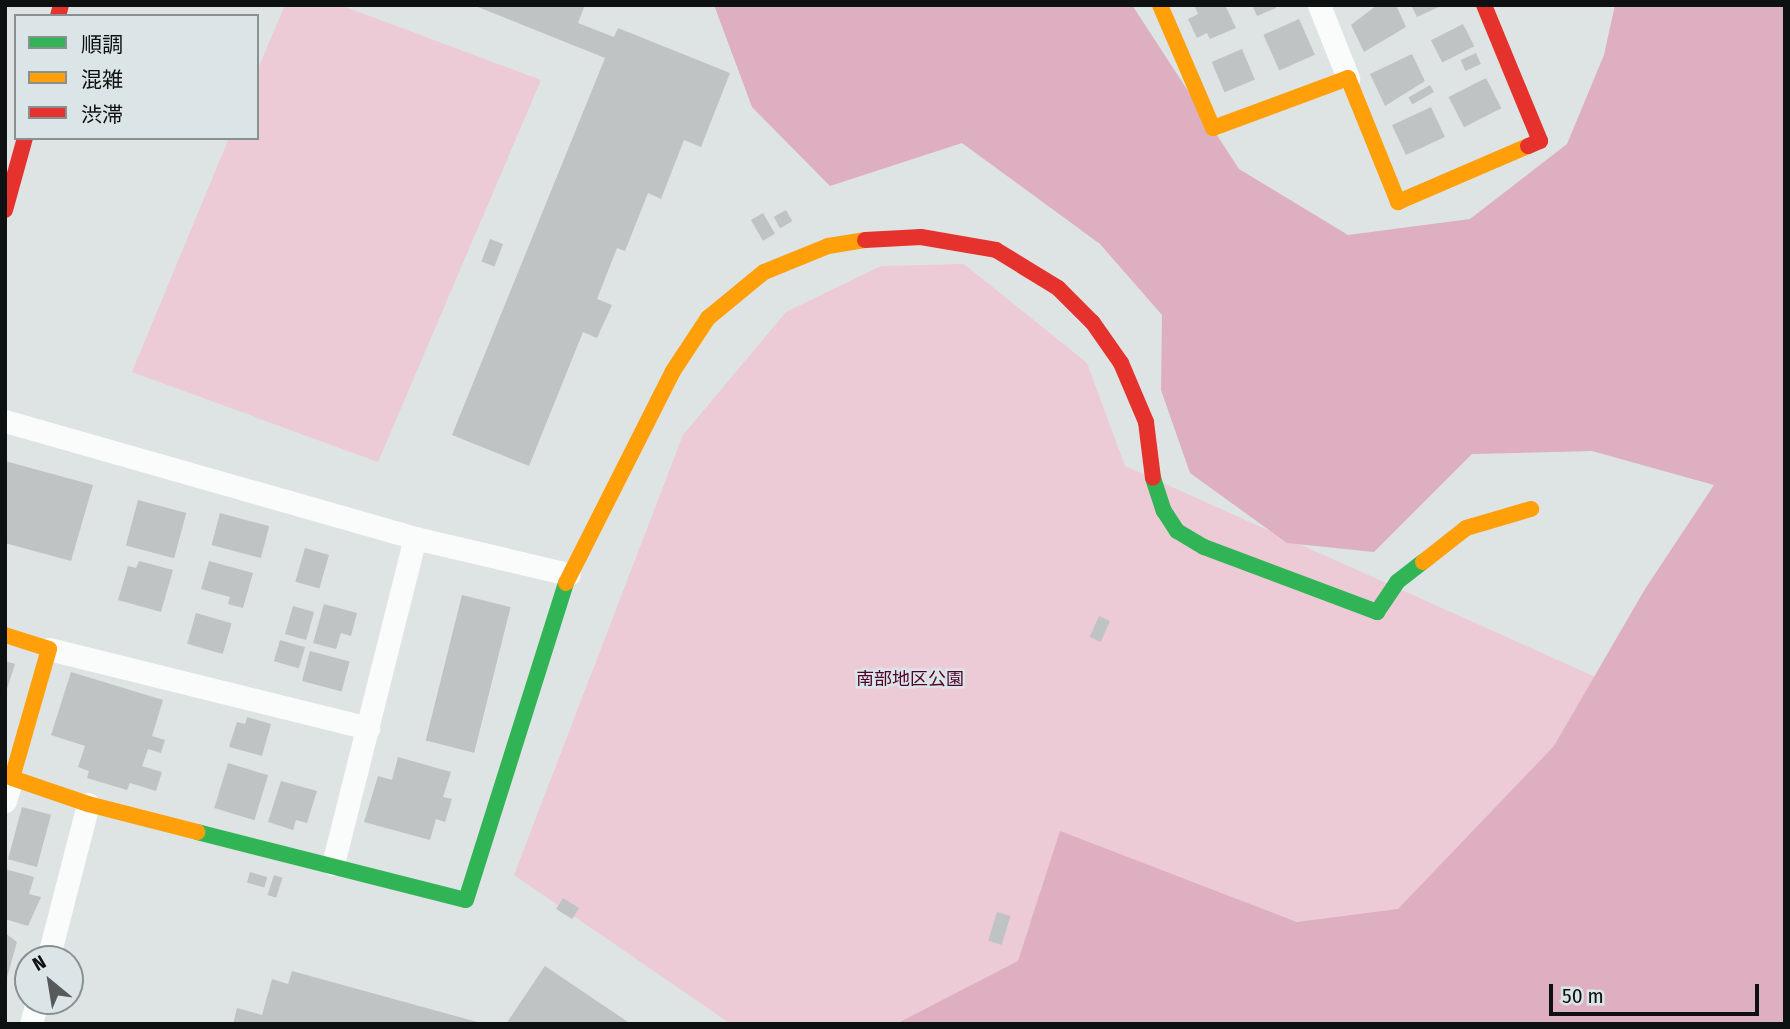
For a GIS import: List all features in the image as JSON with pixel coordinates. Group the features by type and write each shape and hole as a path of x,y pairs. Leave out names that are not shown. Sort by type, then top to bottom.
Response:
{"street":[{"path":"1160,5 1213,128 1348,78"},
{"path":"1319,5 1398,202 1539,141 1484,5"},
{"path":"5,210 24,140"},
{"path":"12,778 88,804 333,864 466,900 569,574 673,370 708,318 764,272 828,246 876,238 921,237 996,250 1058,288 1093,323 1121,363 1146,422 1154,487 1164,511 1177,531 1204,547 1377,612 1398,582 1466,528 1531,509"},
{"path":"5,421 415,538 569,574"},
{"path":"333,864 415,538"},
{"path":"5,635 49,649 368,727"},
{"path":"5,801 49,649"},
{"path":"52,945 88,804"}],"green space":[{"path":"285,5 340,5 541,80 378,462 132,372 228,140 259,140 259,66"},
{"name":"南部地区公園","path":"964,264 1087,363 1125,466 1620,688 1573,798 1362,933 1126,890 1024,1024 731,1024 514,875 683,435 786,312 881,266"}],"shaded area":[{"path":"714,5 1132,5 1239,169 1348,235 1470,219 1567,144 1604,55 1615,5 1785,5 1785,1024 896,1024 1018,961 1060,831 1297,922 1398,909 1554,746 1645,589 1714,485 1592,451 1472,454 1374,552 1287,543 1190,473 1161,390 1162,315 1100,244 962,143 830,186 752,107"}],"building":[{"path":"473,5 585,5 578,23 614,37 618,28 730,73 701,147 684,140 661,199 648,193 625,251 617,248 597,299 612,305 597,338 583,332 529,466 452,435 605,58"},
{"path":"1225,5 1236,28 1210,39 1207,33 1197,38 1188,19 1198,14 1195,7"},
{"path":"1252,5 1276,5 1276,8 1257,16"},
{"path":"1377,5 1396,5 1406,27 1364,52 1351,25"},
{"path":"1411,5 1443,5 1417,17"},
{"path":"1299,19 1315,55 1279,70 1263,35"},
{"path":"1463,24 1474,46 1442,63 1431,40"},
{"path":"1242,49 1255,79 1225,92 1212,62"},
{"path":"1476,53 1481,64 1465,71 1460,60"},
{"path":"1412,54 1425,81 1385,106 1370,74"},
{"path":"1486,78 1501,108 1464,127 1449,97"},
{"path":"1430,85 1434,92 1412,104 1408,98"},
{"path":"1431,107 1445,137 1406,155 1392,125"},
{"path":"786,210 792,221 780,228 774,217"},
{"path":"763,213 775,234 763,241 751,220"},
{"path":"490,239 503,244 494,266 481,261"},
{"path":"5,461 93,485 71,561 5,543"},
{"path":"138,500 186,513 174,558 126,545"},
{"path":"220,513 269,526 261,558 211,545"},
{"path":"305,548 329,555 319,589 295,582"},
{"path":"139,561 173,570 161,612 118,600 128,566 136,568"},
{"path":"209,561 253,573 243,608 228,604 230,597 201,589"},
{"path":"462,595 511,607 474,753 426,741"},
{"path":"324,604 357,613 351,636 341,633 336,649 313,643"},
{"path":"293,606 314,612 306,640 285,634"},
{"path":"196,613 232,623 223,654 187,644"},
{"path":"1099,616 1110,621 1101,642 1090,637"},
{"path":"280,640 305,647 299,668 274,661"},
{"path":"310,651 350,662 342,692 302,681"},
{"path":"5,661 15,664 6,692 5,692"},
{"path":"71,672 163,700 152,736 165,740 161,753 148,749 142,766 162,772 156,791 130,783 127,790 87,778 89,771 78,767 85,746 51,735"},
{"path":"247,717 271,724 262,756 229,747 237,722 245,724"},
{"path":"398,757 451,772 443,797 452,799 445,822 436,819 430,840 364,822 378,776 392,780"},
{"path":"228,763 268,775 254,820 214,808"},
{"path":"281,781 317,791 307,823 296,820 293,830 268,822"},
{"path":"22,807 51,815 37,867 8,859"},
{"path":"5,869 34,877 29,894 41,897 28,926 5,919"},
{"path":"250,872 267,877 264,888 247,883"},
{"path":"274,875 283,878 276,898 268,895"},
{"path":"563,898 579,908 572,919 556,909"},
{"path":"997,912 1010,916 1002,945 988,941"},
{"path":"5,933 17,942 5,981"},
{"path":"545,966 631,1024 506,1024"},
{"path":"292,971 481,1024 233,1024 237,1008 262,1015 272,979 288,984"}],"traffic: fast":[{"path":"1153,478 1164,511 1177,531 1204,547 1377,612 1397,582 1423,562"},
{"path":"197,832 466,900 566,583"}],"traffic: slow":[{"path":"1160,5 1213,128 1348,78 1398,202 1528,146"},
{"path":"566,583 673,371 708,318 764,272 828,246 865,240"},
{"path":"1423,562 1466,528 1531,509"},
{"path":"5,635 49,649 12,778 88,804 197,832"}],"traffic: jam":[{"path":"59,14 61,5"},
{"path":"1484,5 1540,141 1528,146"},
{"path":"5,210 24,140"},
{"path":"865,240 921,237 996,250 1058,288 1093,323 1121,363 1146,422 1153,478"}]}
